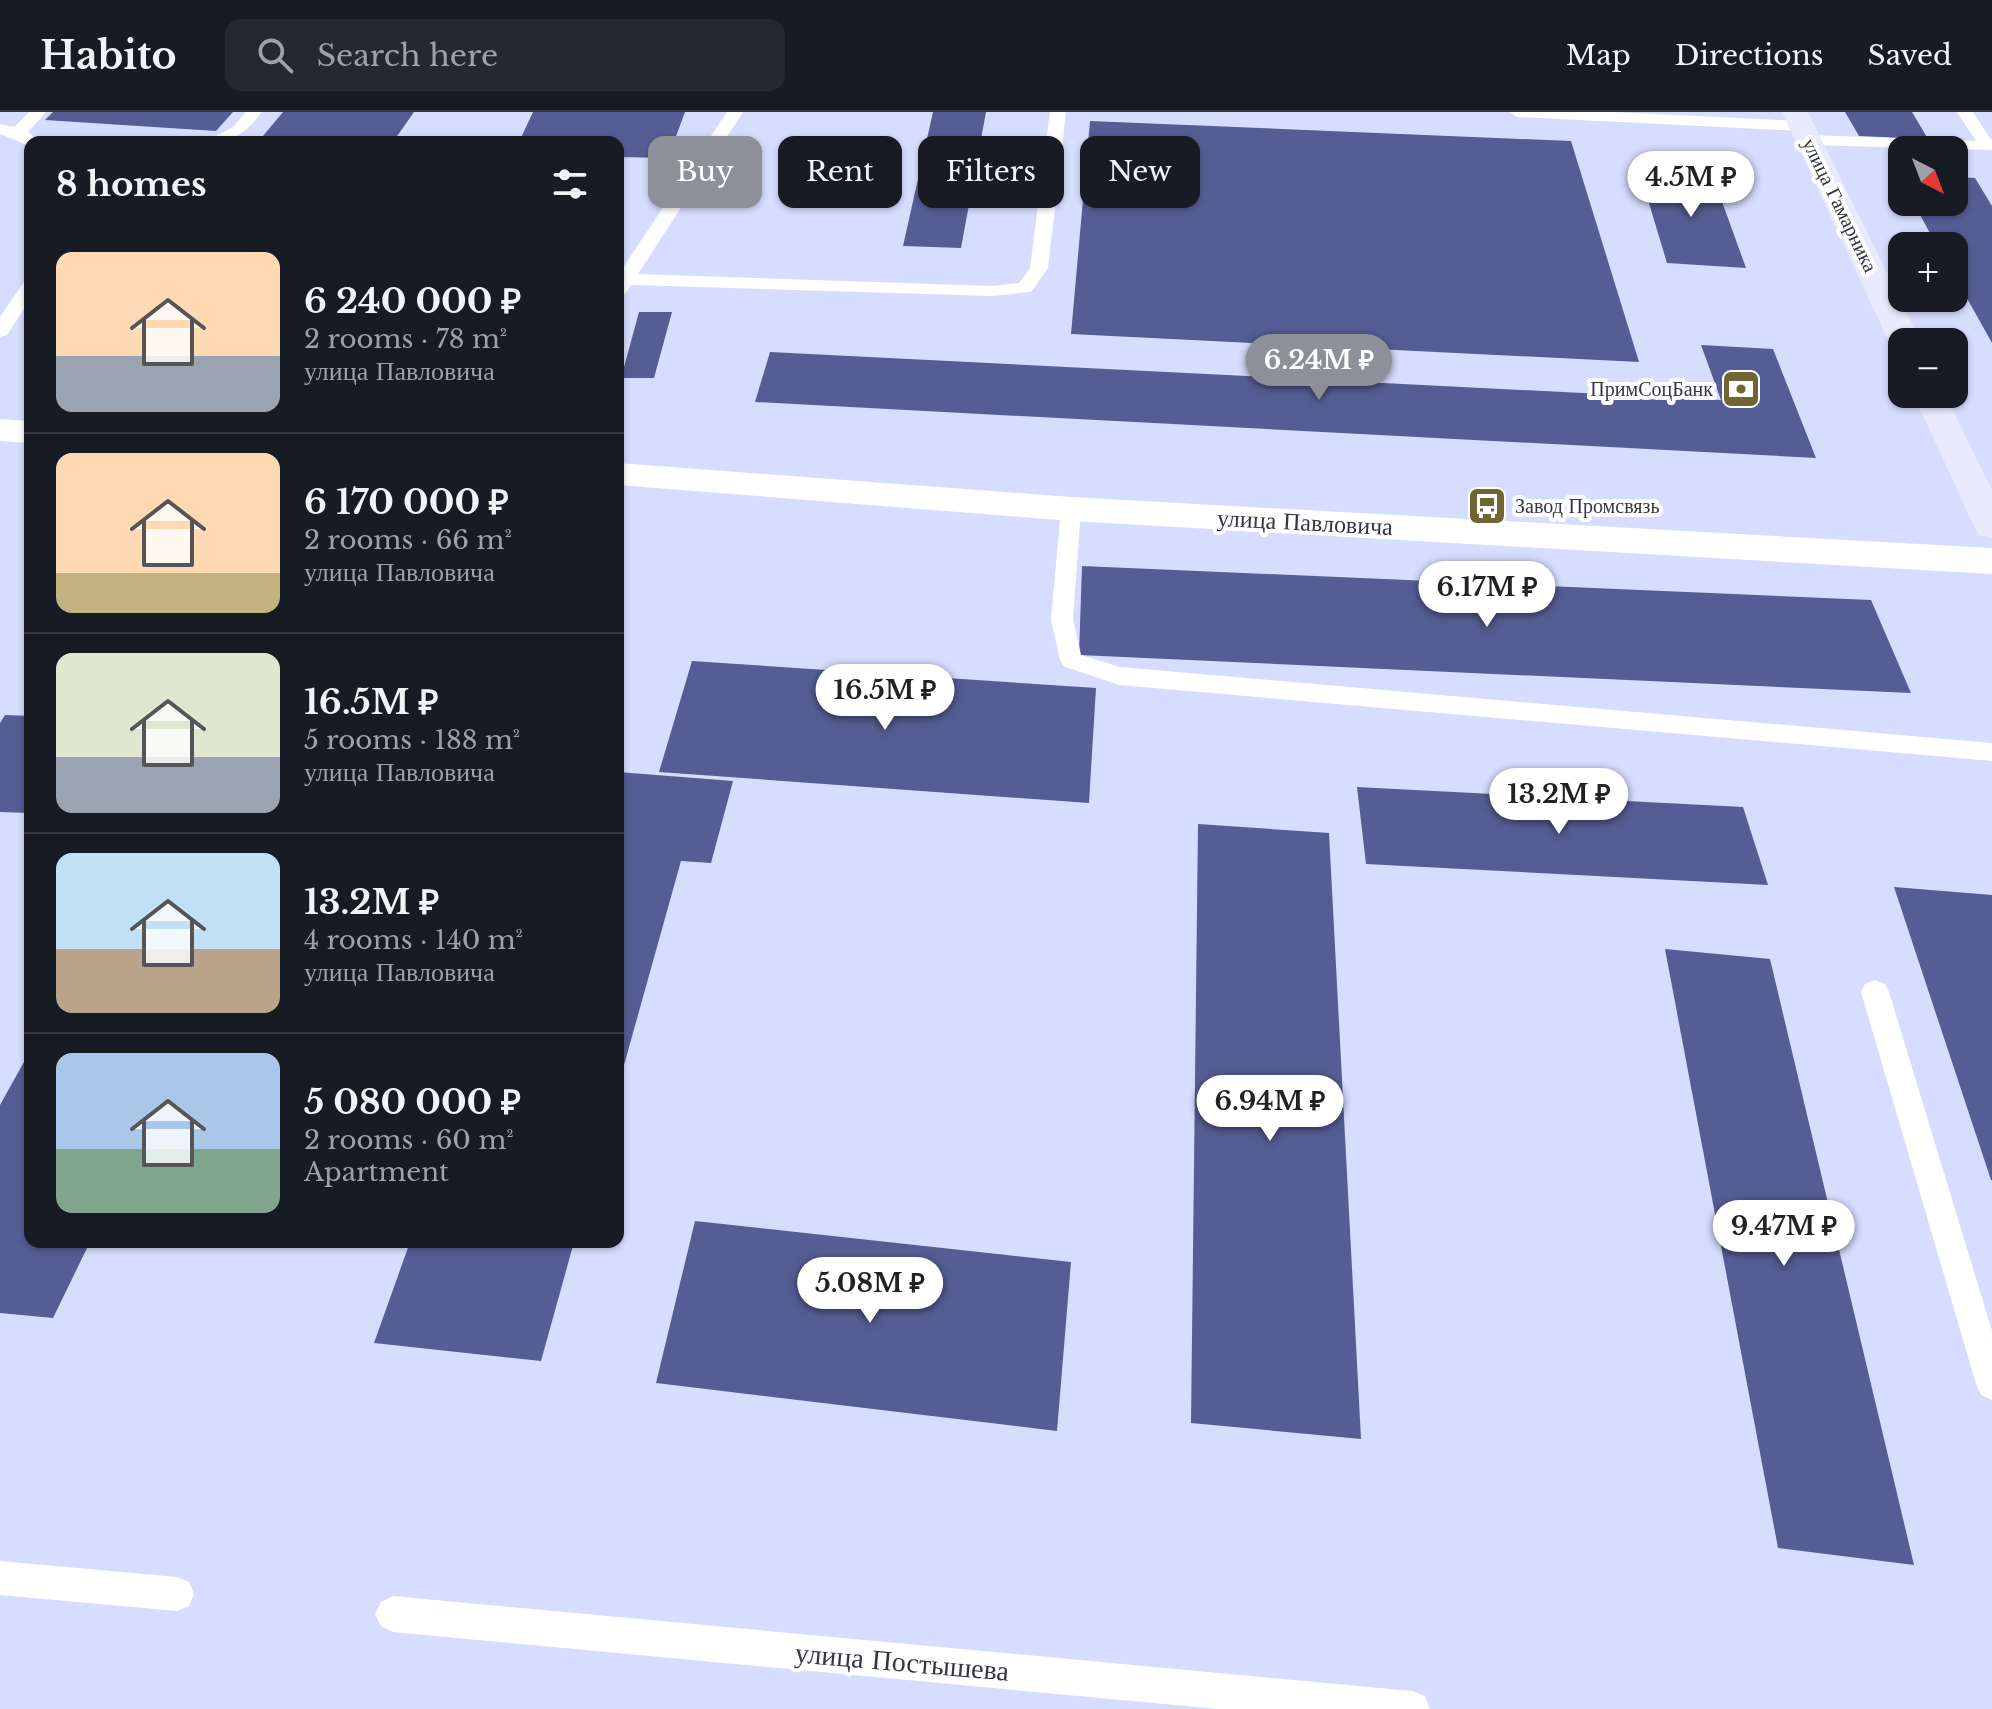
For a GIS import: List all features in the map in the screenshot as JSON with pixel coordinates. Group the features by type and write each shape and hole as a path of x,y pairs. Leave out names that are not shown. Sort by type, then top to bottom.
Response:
{"street":[{"name":"улица Гамарника","path":"1802,126 1898,328"},
{"path":"1936,408 1992,526"},
{"path":"0,430 24,432"},
{"name":"улица Павловича","path":"624,474 1071,509 1992,561"}],"lane":[{"path":"26,136 38,112"},
{"path":"226,136 239,130 254,112"},
{"path":"624,281 735,112"},
{"path":"624,286 992,291 1025,288 1039,268 1058,112"},
{"path":"1517,112 1802,126 1989,150"},
{"path":"1965,112 1989,150"},
{"path":"0,129 24,138"},
{"path":"0,331 24,295"},
{"path":"1071,509 1062,619 1071,660 1119,676 1992,752"},
{"path":"1875,992 1992,1384"},
{"path":"0,1578 177,1594"},
{"name":"улица Постышева","path":"393,1614 1412,1709"}],"building":[{"path":"53,112 233,112 216,131 45,120"},
{"path":"283,112 414,112 397,136 263,136"},
{"path":"533,112 685,112 676,136 648,136 648,158 624,157 624,136 522,136"},
{"path":"933,112 986,112 982,136 928,136"},
{"path":"1845,112 1912,112 1926,136 1888,137 1859,136"},
{"path":"1090,121 1571,141 1639,362 1071,334 1082,208 1200,208 1200,136 1089,136"},
{"path":"1639,170 1712,174 1746,268 1667,263"},
{"path":"1968,178 1975,178 1992,206 1992,343 1968,300 1968,232 1929,232 1921,216 1968,216"},
{"path":"918,179 918,208 968,208 961,248 903,246"},
{"path":"639,312 672,312 654,378 624,378 624,367"},
{"path":"1701,345 1773,349 1816,458 755,402 770,352 1721,400"},
{"path":"1082,566 1871,600 1911,693 1079,655"},
{"path":"692,661 1096,688 1089,803 659,772"},
{"path":"5,715 24,716 24,813 0,812 0,723"},
{"path":"624,772 733,781 711,863 681,861 624,1065"},
{"path":"1357,787 1743,807 1768,885 1366,864"},
{"path":"1198,824 1329,833 1361,1439 1191,1423"},
{"path":"1894,887 1992,895 1992,1180 1991,1180"},
{"path":"1665,949 1770,959 1914,1565 1778,1548"},
{"path":"24,1062 24,1248 87,1248 53,1318 0,1313 0,1105"},
{"path":"695,1221 1071,1262 1057,1431 656,1383"},
{"path":"408,1248 572,1248 541,1361 374,1343"}],"place":[{"name":"ПримСоцБанк","path":"1741,389"},
{"name":"Завод Промсвязь","path":"1487,506"}]}
